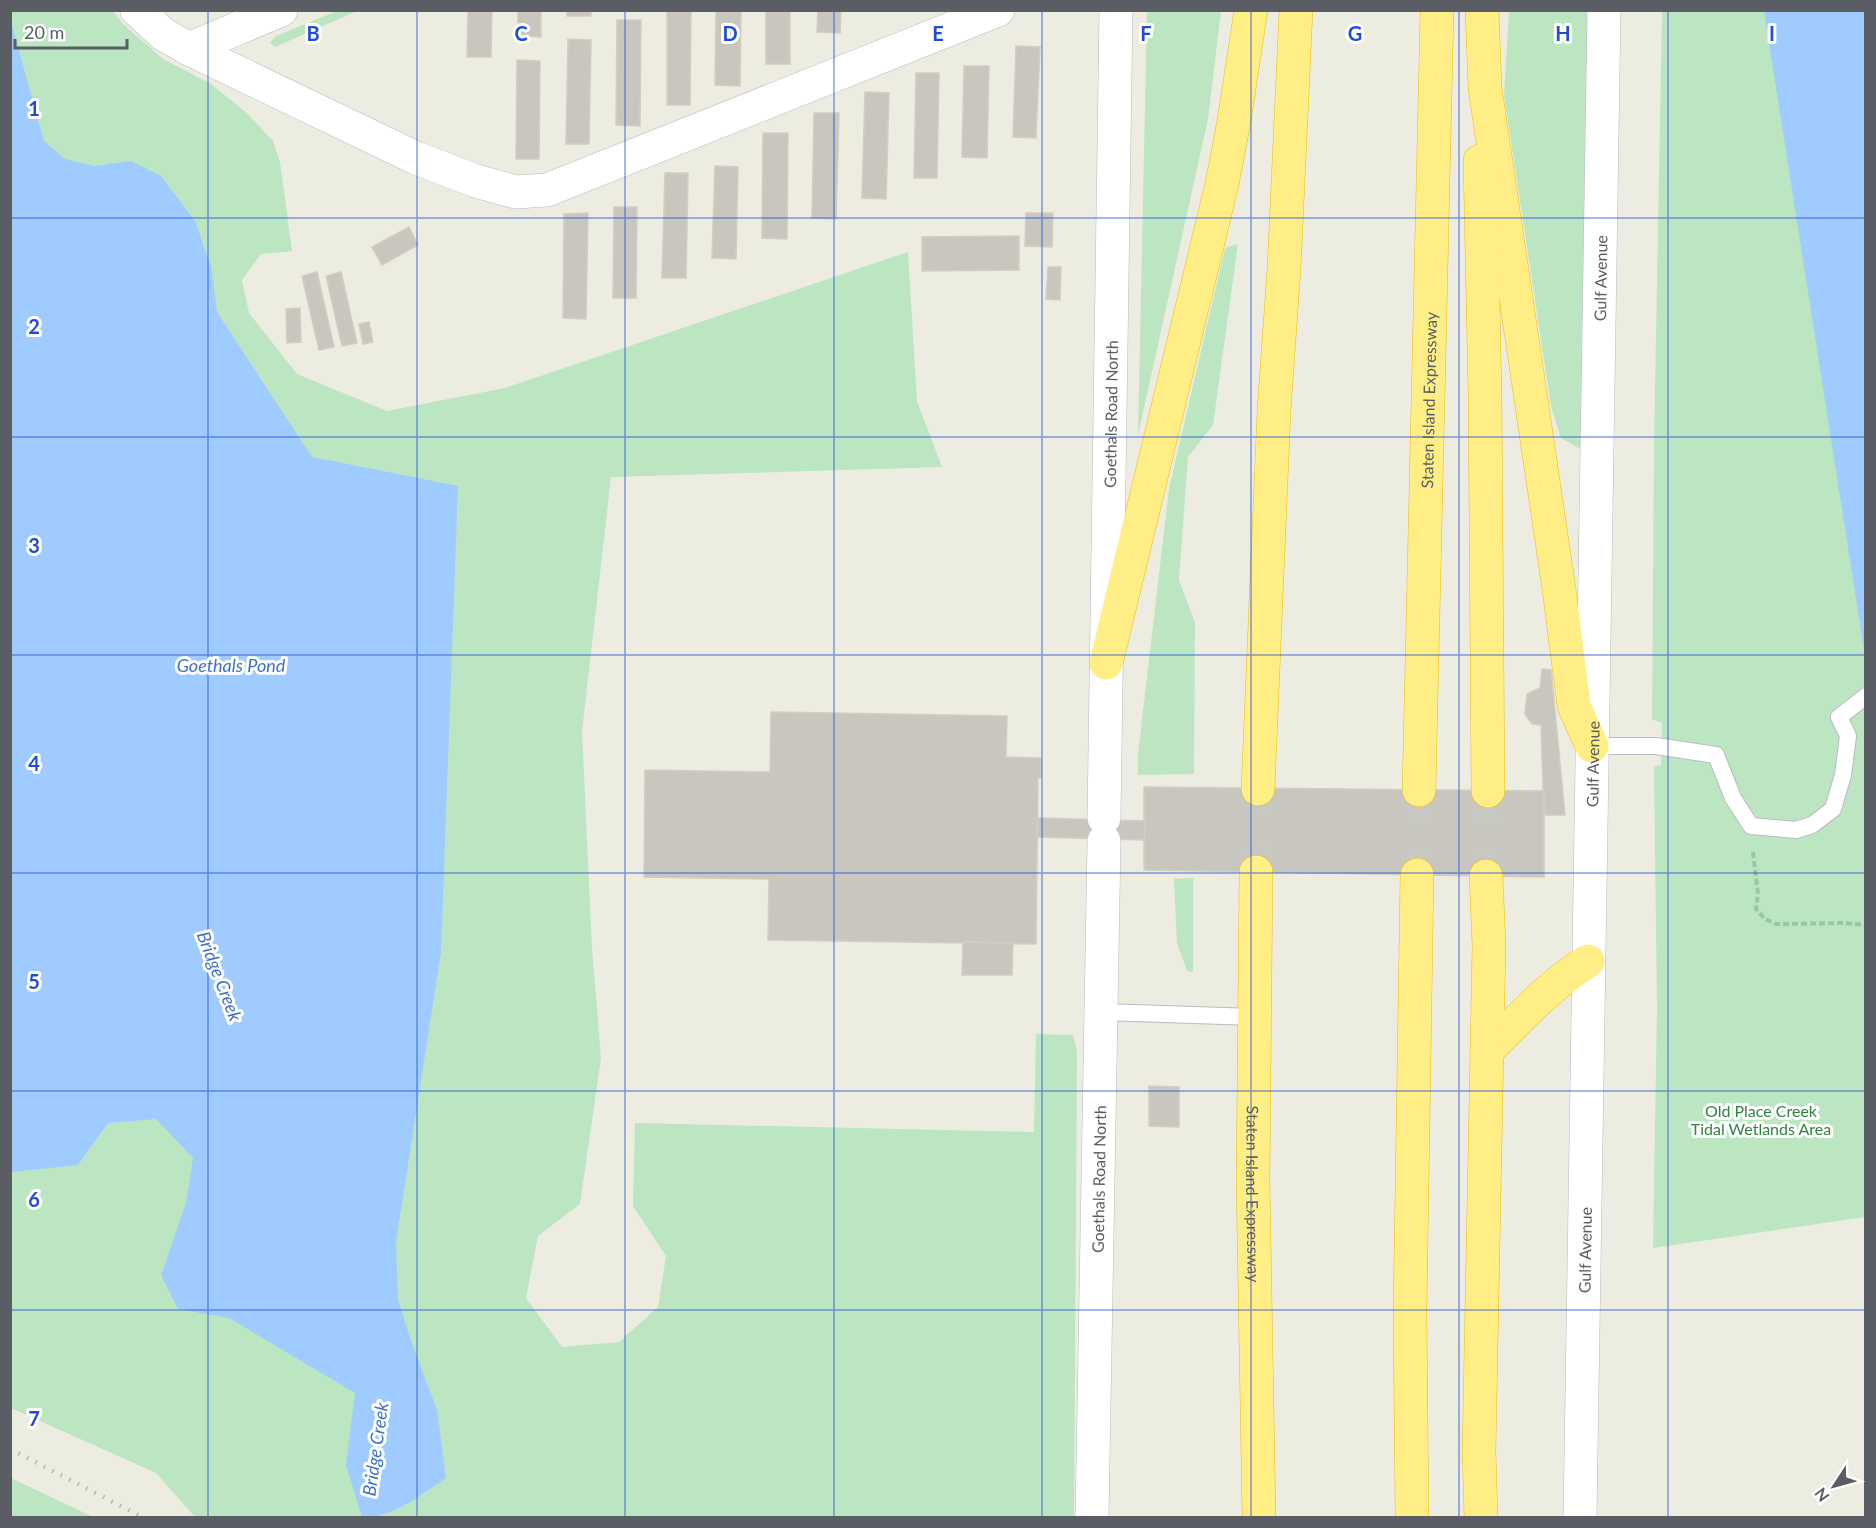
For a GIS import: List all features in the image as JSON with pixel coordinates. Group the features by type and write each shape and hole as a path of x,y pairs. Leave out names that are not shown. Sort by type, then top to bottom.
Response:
{"highway":[{"path":"1106,663 1222,184 1251,10"},
{"path":"1258,789 1274,410 1296,10"},
{"name":"Staten Island Expressway","path":"1419,790 1437,10"},
{"path":"1482,10 1485,88 1560,589 1575,706 1592,746"},
{"path":"1485,88 1479,169 1485,395 1488,791"},
{"name":"Staten Island Expressway","path":"1256,872 1253,1181 1259,1518"},
{"path":"1412,1518 1410,1299 1417,875"},
{"path":"1481,1518 1479,1451 1489,945 1486,876"},
{"path":"1487,1051 1549,989 1588,961"}],"street":[{"path":"137,10 163,34 189,49 416,158 476,181 516,192 547,190 998,10"},
{"path":"189,49 281,10"},
{"name":"Goethals Road North","path":"1092,1518 1112,388 1116,10"},
{"name":"Gulf Avenue","path":"1580,1518 1604,10"}],"lane":[{"path":"1592,746 1656,746 1716,755 1733,798 1751,826 1796,830 1812,825 1833,809 1843,775 1848,736 1839,717 1866,696"},
{"path":"1102,1012 1255,1017"}],"path":[{"path":"1753,849 1758,894 1756,909 1765,920 1776,924 1866,925"}],"green space":[{"path":"11,11 113,11 123,24 163,59 211,84 248,114 273,141 280,162 292,251 261,254 242,280 249,313 297,374 387,411 505,388 908,252 917,401 942,467 611,477 582,732 592,948 601,1058 580,1204 538,1236 526,1298 562,1347 619,1342 658,1307 666,1256 633,1206 635,1123 1034,1132 1036,1034 1073,1035 1077,1051 1074,1517 195,1517 156,1473 11,1408"},
{"path":"337,11 357,11 275,47 270,43 276,36"},
{"path":"1147,11 1221,11 1208,119 1138,435"},
{"path":"1509,11 1594,11 1587,432 1580,449 1561,438 1551,406 1504,95"},
{"name":"Old Place Creek Tidal Wetlands Area","path":"1662,11 1865,11 1865,1217 1653,1248 1657,1008 1654,767 1661,765 1662,723 1652,719 1654,447"},
{"path":"1238,244 1213,425 1188,457 1179,580 1195,623 1194,774 1138,775 1138,754 1169,489 1225,248"},
{"path":"1193,878 1193,972 1187,971 1177,943 1174,879"},
{"path":"11,1478 93,1517 11,1517"}],"water":[{"path":"1764,11 1865,11 1865,656"},
{"name":"Goethals Pond","path":"10,18 44,141 65,159 95,166 131,161 161,176 195,221 211,266 217,312 312,457 458,486 441,952 396,1242 398,1299 437,1410 446,1478 407,1504 385,1514 362,1517 346,1465 355,1393 229,1318 178,1309 161,1275 186,1203 193,1158 156,1119 108,1123 78,1165 11,1172"}],"building":[{"path":"468,10 492,10 491,57 467,57"},
{"path":"518,10 541,10 541,37 518,36"},
{"path":"567,10 591,10 591,16 567,16"},
{"path":"667,10 691,10 690,105 667,105"},
{"path":"716,10 741,10 740,86 715,85"},
{"path":"766,10 790,10 790,64 766,64"},
{"path":"818,10 841,10 840,33 817,32"},
{"path":"617,20 641,20 640,126 616,125"},
{"path":"568,39 591,40 589,144 566,144"},
{"path":"1016,46 1040,47 1036,138 1013,137"},
{"path":"517,60 540,61 539,159 516,159"},
{"path":"964,66 989,66 987,158 962,157"},
{"path":"916,73 939,73 937,178 914,178"},
{"path":"865,92 889,93 886,199 862,198"},
{"path":"814,113 839,113 836,219 812,218"},
{"path":"763,133 788,133 787,239 762,238"},
{"path":"715,166 738,167 736,259 712,258"},
{"path":"665,173 688,173 686,278 662,278"},
{"path":"614,207 637,207 636,298 613,298"},
{"path":"588,213 586,319 563,318 564,214"},
{"path":"1026,213 1053,213 1052,247 1025,246"},
{"path":"409,227 418,245 382,265 372,247"},
{"path":"1019,236 1019,270 922,271 922,237"},
{"path":"1048,267 1061,267 1060,300 1046,299"},
{"path":"317,272 334,347 319,350 302,276"},
{"path":"341,272 357,343 342,346 326,276"},
{"path":"300,308 301,342 287,343 286,309"},
{"path":"369,322 373,342 363,344 359,324"},
{"path":"1542,669 1551,670 1565,815 1544,815 1541,725 1532,724 1525,714 1527,694 1540,688"},
{"path":"771,712 1007,716 1006,757 1041,758 1041,778 1038,778 1036,944 768,940 769,879 644,877 645,770 770,772"},
{"path":"1144,787 1544,791 1544,877 1144,870"},
{"path":"1038,818 1145,821 1144,840 1037,837"},
{"path":"963,942 1013,943 1012,975 962,975"},
{"path":"1149,1086 1179,1087 1179,1127 1149,1126"}],"tunnel":[{"path":"1256,872 1258,789"},
{"path":"1417,875 1419,790"},
{"path":"1486,876 1488,791"}],"railway":[{"path":"10,1449 144,1518"}],"water label":[{"name":"Bridge Creek","path":"220,976"},
{"name":"Bridge Creek","path":"375,1449"}]}
